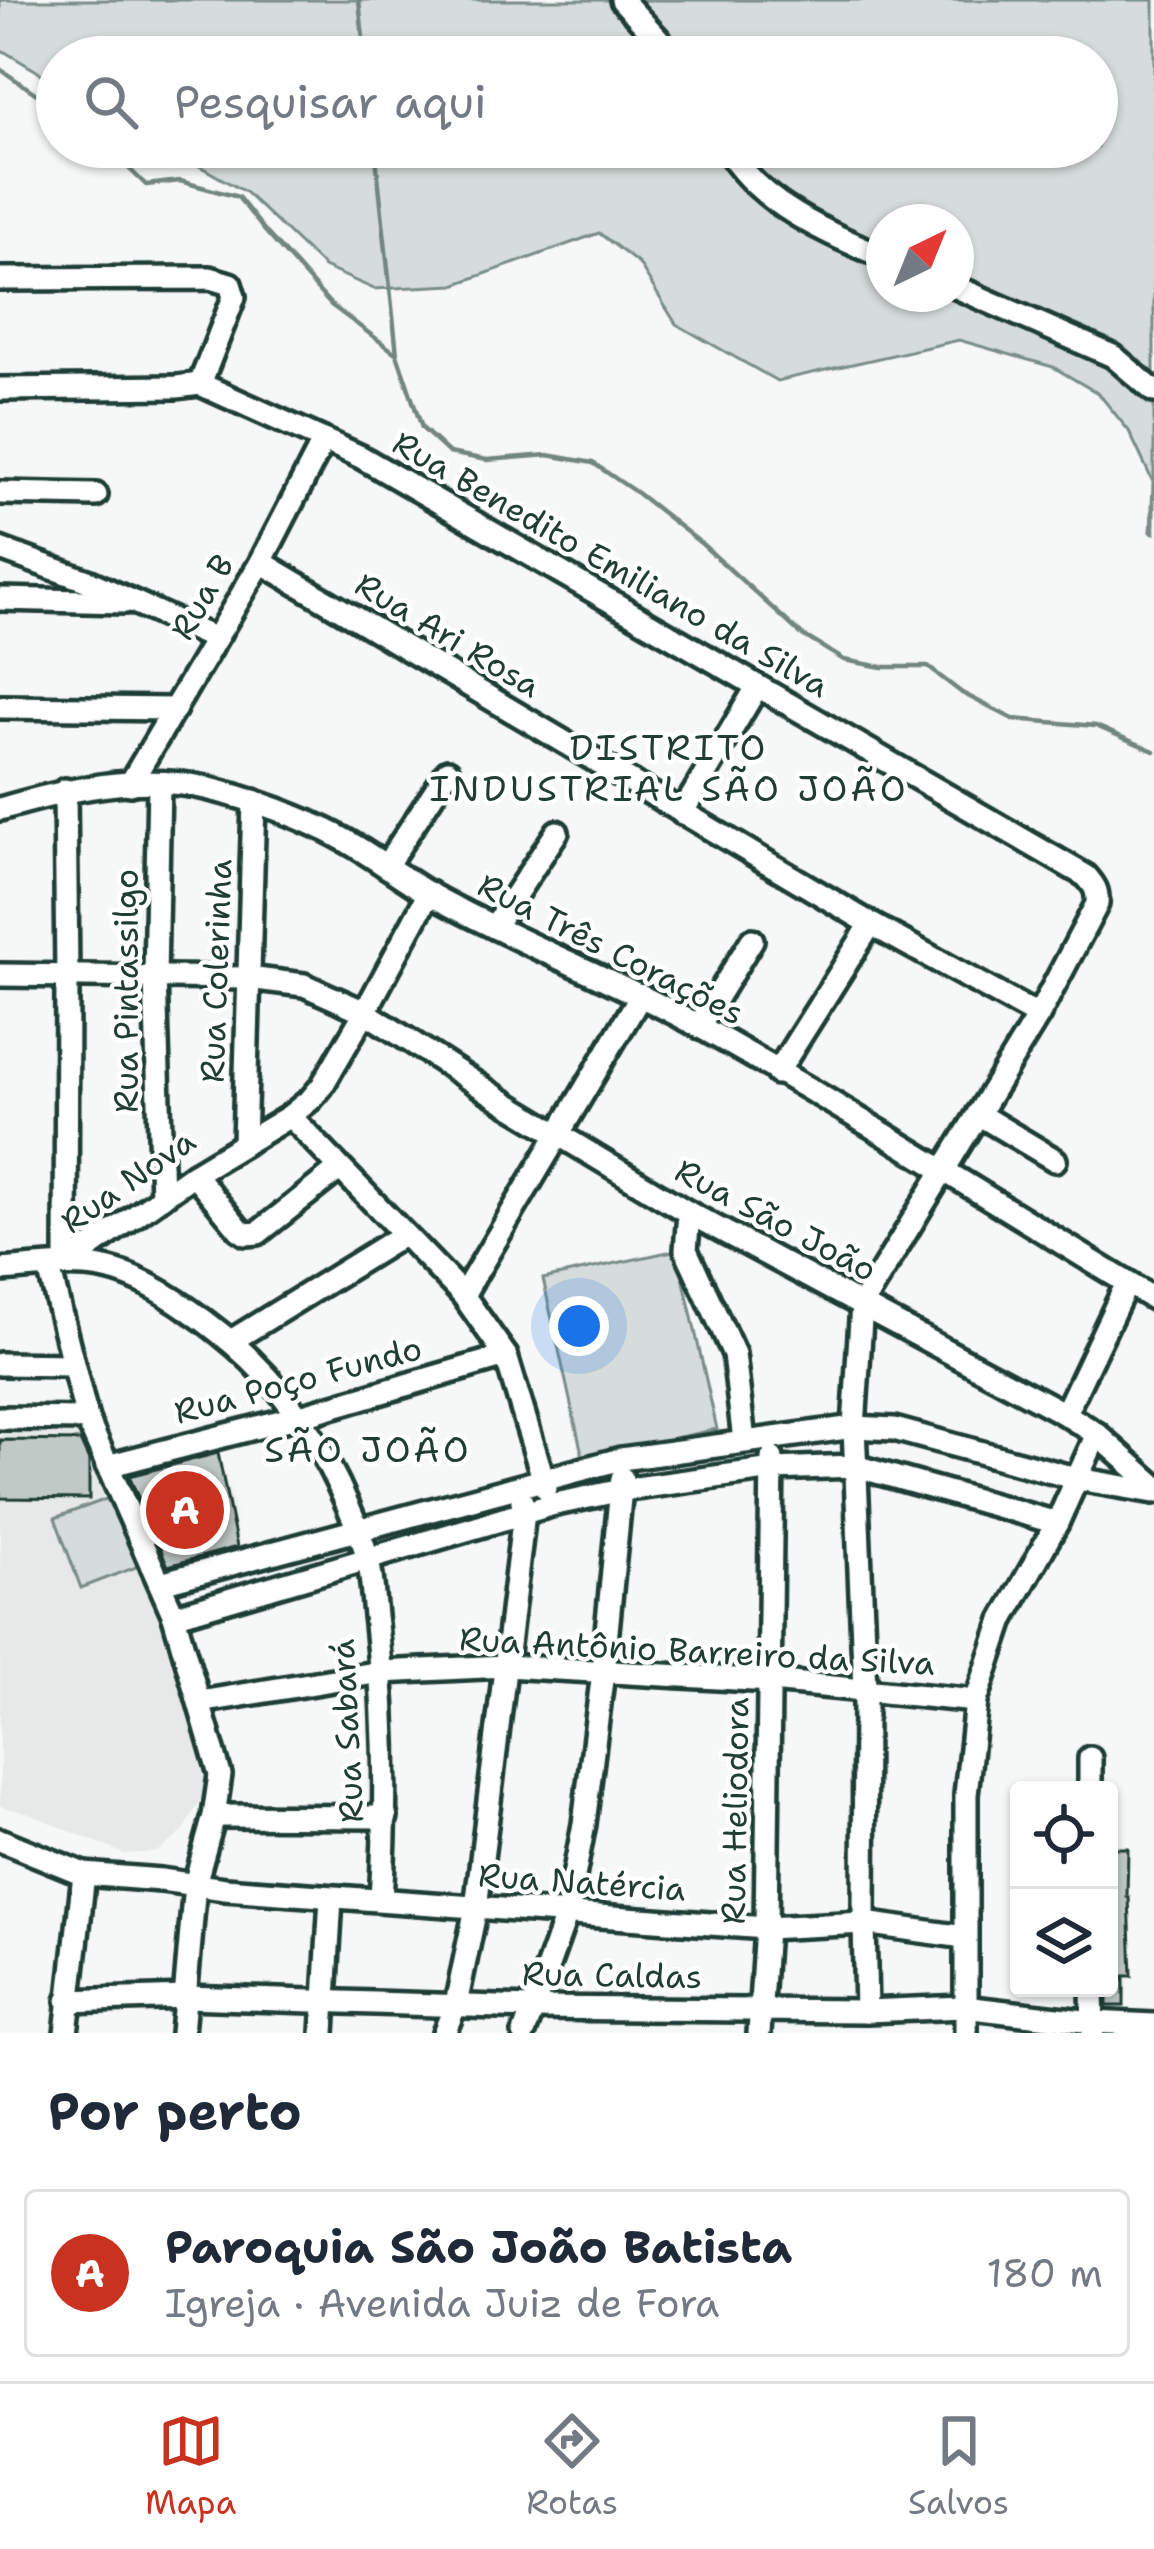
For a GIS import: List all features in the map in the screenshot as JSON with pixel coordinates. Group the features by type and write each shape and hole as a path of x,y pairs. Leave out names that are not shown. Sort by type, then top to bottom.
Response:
{"street":[{"path":"622,0 655,36"},
{"path":"743,168 780,203 828,233 866,249"},
{"path":"0,279 210,278 230,284 234,297 200,383 0,389"},
{"path":"974,295 1113,356 1154,391"},
{"name":"Rua Benedito Emiliano da Silva","path":"200,383 361,457 1086,876 1098,893 1097,904 1038,1016"},
{"name":"Rua B","path":"130,784 261,562 324,440"},
{"path":"0,494 96,495"},
{"path":"0,549 88,581 215,639"},
{"name":"Rua Ari Rosa","path":"261,562 682,813 1038,1016"},
{"path":"0,599 134,602"},
{"path":"682,813 757,687"},
{"path":"0,707 175,709"},
{"path":"386,866 448,771"},
{"name":"Rua Três Corações","path":"0,808 65,790 159,784 201,787 254,801 321,827 429,893 699,1026 1154,1299"},
{"name":"Rua Pintassilgo","path":"159,784 155,977 162,1197"},
{"path":"65,790 68,975 57,1266 87,1419 174,1616 220,1775 195,1884 182,2033"},
{"name":"Rua Colerinha","path":"244,1143 254,801"},
{"path":"494,927 557,832"},
{"name":"Rua Nova","path":"57,1266 311,1100 429,893"},
{"path":"777,1073 871,923"},
{"path":"699,1026 752,940"},
{"name":"Rua São João","path":"0,975 248,978 304,985 364,1012 689,1213 1065,1414 1097,1434 1147,1480"},
{"path":"463,1295 641,995"},
{"path":"866,2011 866,1690 854,1427 862,1304 1038,1016"},
{"path":"978,1114 1055,1160"},
{"path":"290,1116 463,1295 506,1356 551,1505"},
{"path":"194,1174 240,1230 251,1234 339,1169"},
{"path":"689,1213 686,1250 734,1354 744,1441"},
{"path":"231,1341 403,1234"},
{"name":"Rua Sabará","path":"0,1270 98,1268 142,1282 195,1313 274,1383 332,1467 369,1560 381,1672 386,1817 381,1899"},
{"path":"1065,1414 1127,1283"},
{"name":"Rua Poço Fundo","path":"107,1466 506,1356"},
{"path":"0,1364 73,1364"},
{"path":"0,1418 87,1419"},
{"path":"161,1583 621,1460 854,1427 894,1429 1078,1479 1147,1480"},
{"path":"966,2033 966,1795 976,1701 1003,1621 1057,1522 1097,1434"},
{"name":"Rua Heliodora","path":"760,2022 766,1928 772,1437"},
{"path":"524,2033 567,1913 584,1824 622,1490 621,1460"},
{"path":"174,1616 551,1505 773,1469 855,1466 1057,1522"},
{"path":"444,2033 456,2004 476,1908 524,1513 518,1488"},
{"name":"Rua Antônio Barreiro da Silva","path":"200,1702 381,1672 505,1666 771,1682 976,1701"},
{"path":"1090,1758 1090,1781"},
{"path":"214,1816 386,1817"},
{"name":"Rua Natércia","path":"0,1840 84,1874 332,1898 766,1928 864,1923 964,1937"},
{"path":"66,2033 84,1874"},
{"path":"323,2033 332,1898"},
{"name":"Rua Caldas","path":"68,2001 186,1997 456,2004 760,2022 964,2007 1093,2028 1154,2025"},
{"path":"1092,1997 1093,2028"}],"shaded area":[{"path":"0,0 1154,0 1154,533 1153,482 1129,431 1099,394 1053,367 959,340 777,381 676,324 639,264 599,233 454,285 374,289 324,267 245,192 203,168 1118,168 1118,36 36,36 36,70 0,49"},
{"path":"677,1250 717,1429 583,1458 543,1279"},
{"path":"0,1425 86,1425 164,1614 188,1698 206,1791 183,1832 157,1852 124,1854 0,1806"},
{"path":"112,1497 139,1566 81,1588 55,1518"}],"building":[{"path":"0,1440 80,1441 89,1461 89,1499 0,1498"},
{"path":"218,1453 237,1547 168,1566 129,1476"},
{"path":"1118,1848 1128,1848 1132,1976 1124,1976 1124,2006 1107,2006 1107,1997 1118,1997"}],"waterway":[{"path":"359,0 363,36"},
{"path":"0,69 36,94"},
{"path":"129,168 146,185 180,181 238,197 331,305 397,354 422,428 449,453 487,460 548,455 593,463 702,544 801,634 844,660 882,667 928,667 962,693 1013,719 1096,726 1154,751"},
{"path":"377,168 397,354"}],"place":[{"name":"Paroquia São João Batista","path":"185,1510"}],"district":[{"name":"DISTRITO INDUSTRIAL SÃO JOÃO","path":"669,768"},
{"name":"SÃO JOÃO","path":"368,1449"}]}
